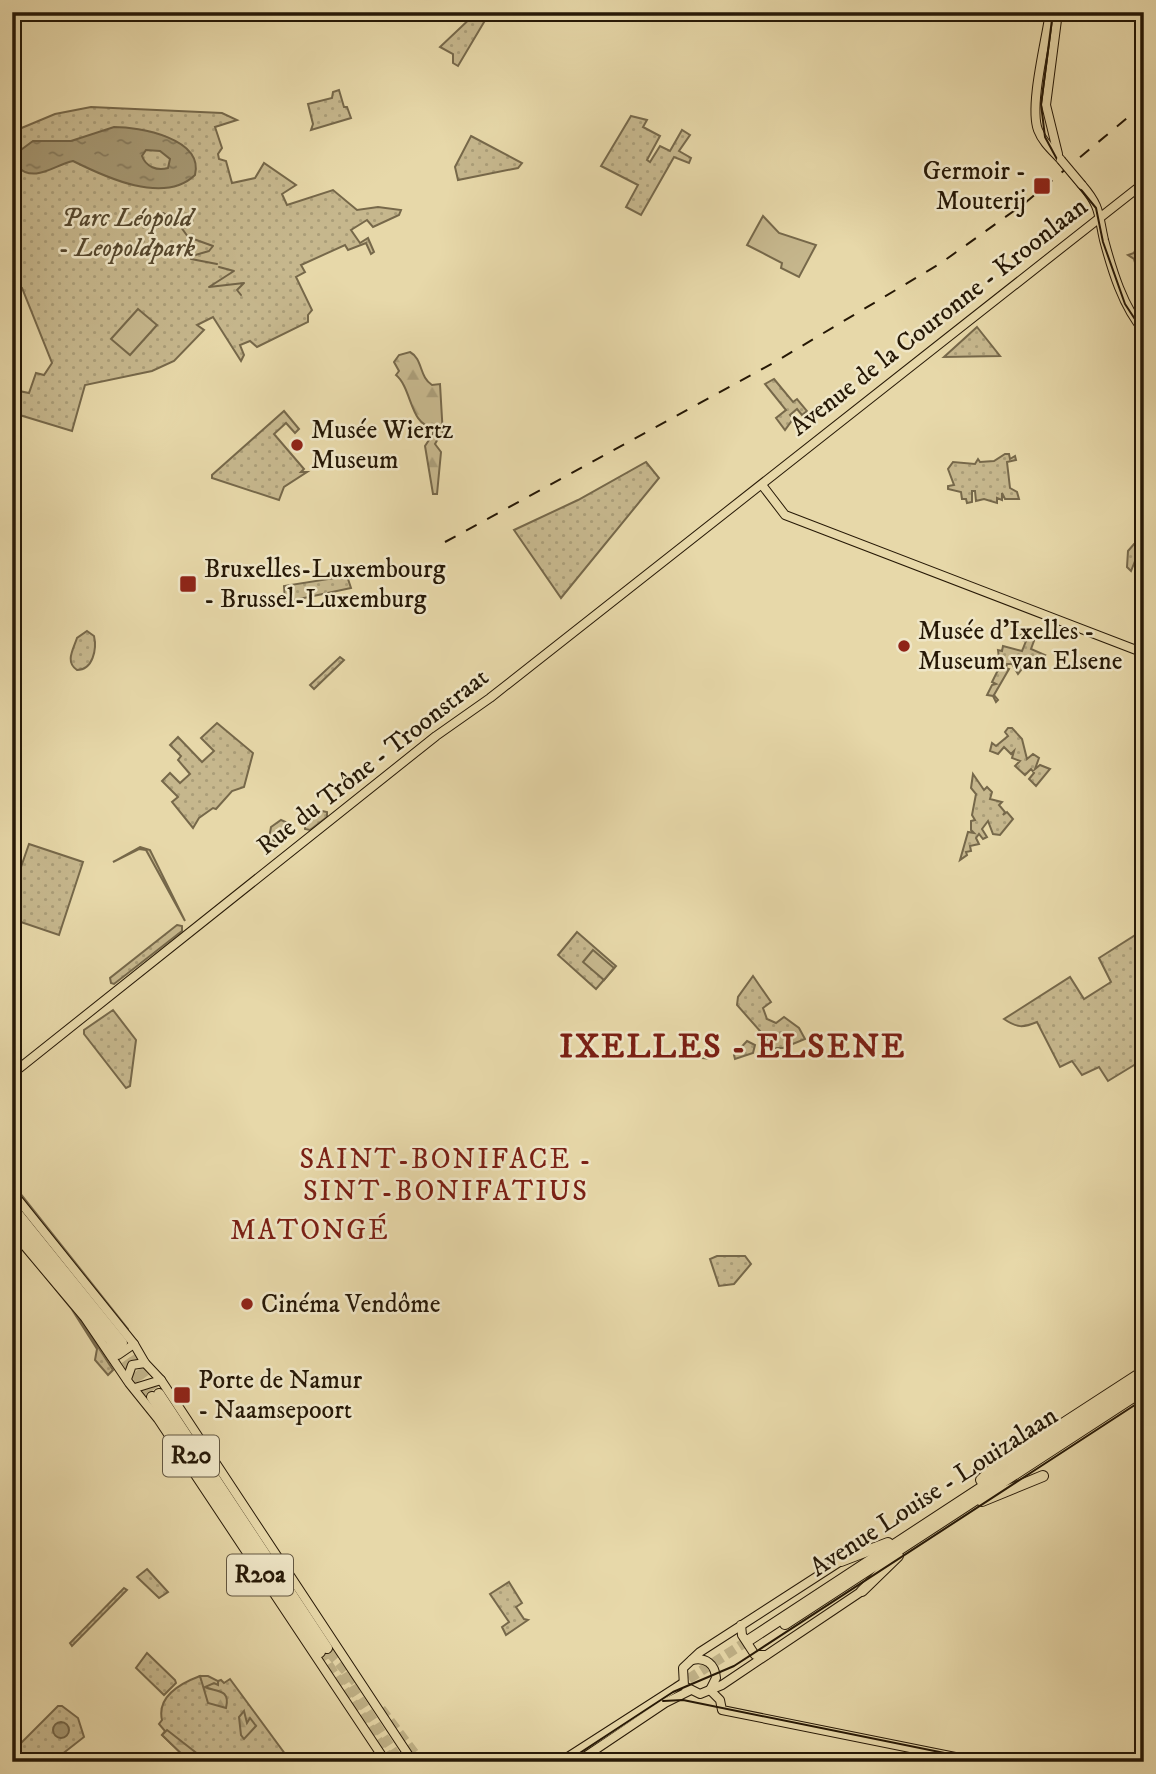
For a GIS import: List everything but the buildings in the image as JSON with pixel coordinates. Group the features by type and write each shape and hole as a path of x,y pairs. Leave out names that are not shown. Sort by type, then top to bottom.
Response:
{"highway":[{"path":"12,1207 119,1346"},
{"path":"12,1219 47,1254"},
{"path":"963,1503 1000,1460 1144,1371"},
{"name":"Avenue Louise - Louizalaan","path":"751,1642 1144,1381"},
{"name":"Avenue Louise - Louizalaan","path":"963,1503 1144,1390"},
{"name":"R20","path":"155,1396 323,1650"},
{"path":"963,1503 1043,1476"},
{"path":"841,1561 913,1536"},
{"path":"862,1591 913,1536"}],"main road":[{"path":"1050,12 1037,90 1036,117 1044,141 1095,200 1101,216 1104,240 1126,303 1144,331"},
{"path":"1058,12 1046,105 1060,159"},
{"name":"Avenue de la Couronne - Kroonlaan","path":"762,485 942,340 1144,183"},
{"path":"762,485 785,515 1144,653"},
{"name":"Rue du Trône - Troonstraat","path":"12,1074 436,736 469,714 762,485"},
{"path":"12,1192 134,1343 158,1380 135,1388 85,1318"},
{"path":"37,1223 58,1285"},
{"path":"12,1231 74,1270"},
{"path":"12,1231 116,1355 134,1343"},
{"path":"128,1381 131,1367 145,1363"},
{"name":"R20a","path":"158,1380 413,1762"},
{"name":"R20a","path":"135,1388 386,1762"},
{"path":"206,1449 234,1513 244,1549"},
{"path":"208,1495 234,1513"},
{"name":"Avenue Louise - Louizalaan","path":"692,1660 841,1561"},
{"name":"Avenue Louise - Louizalaan","path":"710,1690 862,1591"},
{"path":"741,1625 742,1635 755,1655 768,1654"},
{"path":"701,1659 713,1666 716,1678 710,1690 700,1694 689,1691 683,1684 683,1668 692,1660 701,1659"},
{"path":"560,1762 683,1684"},
{"path":"710,1690 720,1700 722,1710 980,1762"},
{"path":"577,1762 665,1703 689,1691"}],"green space":[{"path":"477,12 490,12 458,66 453,63 453,54 440,47"},
{"path":"339,90 344,107 347,107 351,118 311,130 313,124 308,104 332,98 333,92"},
{"name":"Parc Léopold - Leopoldpark","path":"91,107 222,113 237,120 215,127 222,148 218,154 219,159 226,161 232,183 255,178 264,163 296,185 282,194 287,205 333,190 357,210 378,207 401,210 399,215 373,227 367,220 351,230 360,243 368,238 374,252 371,254 366,243 348,250 345,245 301,265 305,272 296,277 312,310 308,315 308,322 257,347 250,341 240,345 244,355 241,361 213,317 197,325 204,330 174,361 152,371 85,385 72,431 13,413 19,391 29,393 36,373 44,375 52,363 22,288 12,282 12,132 55,114"},
{"path":"631,116 647,120 643,127 660,136 647,160 650,162 660,146 670,151 682,130 690,135 679,151 691,158 689,163 674,157 641,215 626,207 638,185 601,166"},
{"path":"471,136 522,163 518,168 458,180 455,167"},
{"path":"763,216 779,233 816,245 799,277 781,268 782,263 747,245"},
{"path":"1137,246 1137,257 1144,253 1141,284 1134,259 1128,255 1134,253"},
{"path":"138,309 157,325 130,355 111,339"},
{"path":"977,327 1000,356 944,357"},
{"path":"410,352 417,359 428,382 432,385 440,384 443,436 439,437 435,444 441,452 437,494 433,494 425,446 433,434 433,427 425,425 415,414 405,388 396,375 399,371 394,362 399,355"},
{"path":"774,379 793,402 797,399 807,411 802,415 797,409 790,415 793,419 785,430 776,418 786,410 765,384"},
{"path":"284,411 299,429 295,433 286,423 274,434 304,469 301,472 307,472 284,487 279,500 212,478 212,475"},
{"path":"1009,454 1010,459 1015,456 1016,460 1007,462 1010,488 1017,492 1019,499 1005,499 1002,493 1002,500 997,498 997,503 984,499 976,501 975,491 972,491 972,502 967,503 966,499 962,499 961,492 948,489 948,486 954,485 948,469 953,462 975,464 978,459 980,462 994,461"},
{"path":"646,462 659,478 561,598 514,530 578,500"},
{"path":"1134,544 1144,545 1144,554 1135,561 1131,571 1127,567 1128,551"},
{"path":"347,576 351,588 285,602 284,586"},
{"path":"1026,630 1035,638 1031,649 1045,655 1037,663 1028,661 1018,674 1012,664 1007,664 1006,668 1009,669 994,695 998,700 996,702 993,696 987,695 992,685 996,684 992,682 1000,666 998,650 1002,651 1003,646 1022,651 1026,641 1017,639"},
{"path":"87,631 94,636 93,658 87,667 77,670 71,663 72,651 77,638"},
{"path":"340,657 344,660 314,689 310,685"},
{"path":"217,723 253,753 244,787 232,791 216,809 213,808 199,818 193,828 172,802 178,797 162,781 170,773 180,783 190,774 178,760 181,756 170,745 178,737 202,762 214,751 201,738"},
{"path":"1012,728 1022,739 1027,759 1033,754 1039,758 1035,769 1040,765 1050,769 1036,786 1029,779 1034,773 1031,769 1025,775 1015,766 1020,761 1012,758 1014,751 1011,754 1004,747 998,754 990,751 992,743 996,746 1008,736 1005,732"},
{"path":"973,774 984,790 987,787 992,792 990,799 1002,802 999,805 1005,812 1003,815 1007,812 1013,819 1000,835 993,834 988,821 982,829 987,837 983,839 979,834 976,838 979,844 970,846 971,851 966,852 967,855 960,860 968,832 974,833 971,830 971,821 975,820 972,815 976,794 971,788"},
{"path":"322,811 327,812 327,817 310,830 305,829 305,824"},
{"path":"281,820 288,823 293,831 275,842 269,838 271,827"},
{"path":"29,844 83,862 59,935 12,919 12,893"},
{"path":"140,847 150,850 185,921 146,850 139,849 113,862"},
{"path":"177,925 182,926 182,931 114,984 111,983 110,978"},
{"path":"577,932 616,966 596,989 558,955"},
{"path":"1137,934 1140,936 1144,1059 1108,1081 1099,1067 1082,1075 1072,1061 1060,1067 1037,1022 1020,1026 1004,1019 1070,977 1084,999 1111,982 1099,958"},
{"path":"593,950 614,968 604,980 583,962"},
{"path":"753,976 771,1002 763,1008 767,1019 776,1023 784,1017 799,1028 805,1039 783,1048 775,1048 737,1005 738,997"},
{"path":"113,1010 136,1040 130,1086 126,1088 84,1034 84,1030"},
{"path":"711,1039 715,1039 719,1053 712,1059 701,1058"},
{"path":"747,1041 755,1045 753,1053 735,1059 734,1055"},
{"path":"20,1193 128,1329 127,1331 19,1195"},
{"path":"12,1237 20,1246 12,1251"},
{"path":"717,1256 745,1256 751,1264 734,1284 719,1286 710,1259"},
{"path":"35,1265 77,1314 113,1370 108,1375 95,1360 97,1349 71,1308"},
{"path":"147,1569 168,1592 159,1598 137,1577"},
{"path":"509,1582 522,1603 516,1607 524,1619 528,1620 506,1635 502,1627 509,1622 490,1594"},
{"path":"124,1588 127,1590 72,1646 70,1643"},
{"path":"147,1653 175,1680 176,1683 164,1695 136,1668"},
{"path":"200,1676 204,1686 221,1680 224,1683 230,1679 291,1762 190,1762 162,1735 165,1731 159,1724 162,1720 162,1705 170,1693"},
{"path":"200,1676 208,1676 218,1681 218,1685 214,1683 205,1687 224,1694 226,1708 208,1703"},
{"path":"58,1706 78,1718 84,1737 52,1762 14,1762 12,1752"},
{"path":"244,1711 247,1723 250,1718 256,1726 244,1739 239,1717"},
{"path":"167,1730 208,1762 190,1762 162,1735"}],"water":[{"path":"114,127 153,132 180,144 190,152 195,162 195,175 182,184 151,188 117,180 73,161 37,173 23,171 16,166 18,152 33,141 71,141","holes":["146,150 160,151 170,159 168,168 152,167 142,156"]},
{"path":"58,1722 64,1722 69,1730 67,1736 58,1738 53,1733 53,1727"}],"waterway":[{"path":"163,213 176,220 188,237 213,246 209,251 192,256 191,259 217,264"},
{"path":"219,267 234,271 209,287 244,283 237,290 241,295"}],"tunnel":[{"path":"123,1344 159,1394"},
{"path":"117,1348 152,1397"},
{"path":"676,1687 749,1640"},
{"path":"320,1652 392,1762"},
{"path":"329,1652 361,1688"},
{"path":"343,1674 400,1762"},
{"path":"381,1709 421,1762"}],"tram line":[{"path":"1053,12 1041,104 1045,137 1059,163 1096,208 1103,242 1125,304 1144,333"},
{"path":"566,1762 673,1692 734,1666 1144,1399"},
{"path":"663,1701 683,1700 989,1762"}],"railway":[{"path":"445,542 775,362 941,263 1025,203 1144,104"}],"place":[{"name":"Germoir - Mouterij","path":"1042,186"},
{"name":"Musée Wiertz Museum","path":"297,445"},
{"name":"Bruxelles-Luxembourg - Brussel-Luxemburg","path":"188,584"},
{"name":"Musée d'Ixelles - Museum van Elsene","path":"904,646"},
{"name":"Cinéma Vendôme","path":"247,1304"},
{"name":"Porte de Namur - Naamsepoort","path":"182,1395"}],"district":[{"name":"IXELLES - ELSENE","path":"733,1047"},
{"name":"SAINT-BONIFACE - SINT-BONIFATIUS","path":"446,1175"},
{"name":"MATONGÉ","path":"310,1230"}]}
